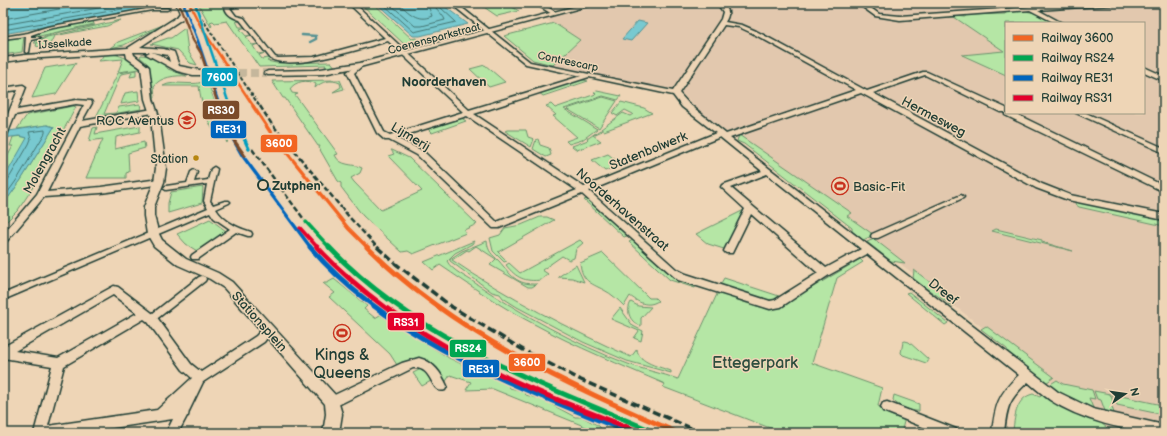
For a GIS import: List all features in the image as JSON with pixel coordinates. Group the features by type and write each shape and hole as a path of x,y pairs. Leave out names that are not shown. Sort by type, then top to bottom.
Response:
{"street":[{"path":"246,3 227,8 233,16 242,19 273,58 277,60 314,59 390,39"},
{"name":"Noorderhavenstraat","path":"351,3 468,113 583,190 673,271 691,280 770,305 776,304 825,273 868,250"},
{"name":"Contrescarp","path":"453,3 528,63 674,93"},
{"path":"537,3 552,12"},
{"name":"Coenensparkstraat","path":"315,72 360,65 408,55 492,34 552,12 596,3"},
{"path":"674,93 727,14 727,11 720,3"},
{"path":"860,3 877,15 895,18 1111,3"},
{"path":"129,50 176,22 182,16 180,6"},
{"name":"IJsselkade","path":"29,36 47,28 137,12 167,9"},
{"path":"1032,9 1057,22"},
{"name":"Hermesweg","path":"722,23 748,28 864,92 1052,192 1164,217"},
{"name":"IJsselkade","path":"26,52 29,36"},
{"name":"IJsselkade","path":"3,38 29,36 38,38"},
{"name":"IJsselkade","path":"3,60 31,56 129,50 153,54 161,57 168,64 185,71 202,73"},
{"name":"Stationsplein","path":"129,50 130,56 145,67 149,100 153,111 162,185 149,207 149,216 153,234 158,243 182,262 214,276 228,285 332,402"},
{"name":"Coenensparkstraat","path":"315,72 350,74 408,55"},
{"name":"Coenensparkstraat","path":"350,74 360,65"},
{"path":"1145,70 1164,80"},
{"path":"268,73 315,72"},
{"path":"723,135 926,73 1005,111"},
{"name":"Lijmerij","path":"350,74 381,133 388,138 420,153 496,226"},
{"path":"388,138 588,75"},
{"path":"3,90 23,87 3,135"},
{"name":"Dreef","path":"674,93 681,101 723,135 1054,396 1077,409 1093,414 1164,430"},
{"name":"Molengracht","path":"3,240 41,195 88,103 81,101 12,113"},
{"path":"78,124 153,111"},
{"path":"1012,114 1164,190"},
{"path":"1082,114 1164,150"},
{"name":"Statenbolwerk","path":"496,226 723,135"},
{"path":"214,169 207,202 216,216 235,229 248,234"},
{"path":"769,171 725,187 825,273"},
{"path":"190,185 194,172"},
{"path":"41,195 162,185 190,185 212,180"},
{"path":"875,236 962,197"},
{"path":"3,297 227,202"},
{"path":"729,251 750,208"},
{"path":"195,257 235,229"},
{"path":"3,353 60,363 149,317 202,279"},
{"path":"3,353 114,290 149,317 187,367 200,378"},
{"path":"161,414 200,378 260,339 268,330"},
{"path":"60,363 40,433 161,414 184,412"},
{"path":"331,433 334,414 332,402 406,366 421,363 428,366 441,386"},
{"path":"998,433 1001,405 1005,397 1027,376"},
{"path":"172,433 200,378"},
{"path":"887,407 952,433"}],"shaded area":[{"path":"646,3 1164,3 1164,433 1073,433 1064,391 771,163 704,116 680,91 581,73 551,65 577,40 544,18 602,6"}],"green space":[{"path":"239,3 228,5 224,9 231,16 242,22 236,21 239,27 246,27 240,29 246,36 251,35 246,37 252,45 258,44 253,46 258,54 265,53 259,55 262,59 269,58 270,59 267,61 276,63 331,62 337,69 324,69 326,65 259,67 227,21 215,23 213,21 210,22 211,27 199,5"},
{"path":"360,3 373,3 412,39 416,38 420,42 425,42 412,45 404,44"},
{"path":"478,3 505,3 519,11 497,16"},
{"path":"1025,11 1036,13 1053,22 1005,22 1005,75 962,55 1004,51 954,17 948,17 1005,14 1006,12"},
{"path":"121,20 107,26 54,36 49,46 56,46 55,47 43,48 36,46 37,43 47,37"},
{"path":"93,21 94,24 35,37 35,32"},
{"path":"554,23 580,40 553,65 533,60 504,36"},
{"path":"95,25 64,31 41,39 37,43 34,43 38,39 53,33 72,28"},
{"path":"163,25 124,45 110,48 118,42"},
{"path":"185,28 188,51 197,65 190,63 178,50 151,44 171,38"},
{"path":"24,36 22,52 3,55 3,40"},
{"path":"113,54 132,61 140,69 118,72 123,59 99,61 104,55"},
{"path":"141,55 151,56 162,61 168,69 187,76 173,76 160,80 154,86 154,98 149,65 140,57"},
{"path":"76,63 56,94 32,98 45,68"},
{"path":"485,65 505,82 489,87 470,69"},
{"path":"136,70 136,76 130,77 132,72 121,74 104,114 116,113 119,107 140,104 141,109 96,117 118,73"},
{"path":"579,79 588,81 543,96 538,92"},
{"path":"207,80 228,138 227,143 222,132 214,132 211,126 206,115 199,86 163,86 173,83 197,83"},
{"path":"340,80 344,89 333,92 341,87 340,83 327,81 315,88 316,84 306,81 295,84 290,89 292,93 298,94 295,95 338,154 335,155 337,159 343,163 362,168 360,173 351,178 354,182 381,210 422,191 388,156 394,154 392,150 409,158 477,224 464,230 466,233 413,254 408,251 402,252 363,216 341,187 341,183 338,181 319,148 320,146 318,146 272,81"},
{"path":"138,91 139,101 121,104 125,93"},
{"path":"597,91 621,96 618,100 603,96 564,109 597,129 582,140 569,144 566,141 577,137 553,116 556,115 546,106 551,104 555,108 596,94 594,92"},
{"path":"603,97 617,101 599,128 567,109"},
{"path":"621,102 644,108 652,113 604,131 601,129 623,113 630,116 633,114 625,110 617,116 612,113"},
{"path":"73,106 76,107 30,192 18,210 3,225 3,205 21,180 54,127 47,125 17,129 27,115"},
{"path":"460,117 466,121 432,133 427,128"},
{"path":"140,126 140,132 116,137 115,149 144,142 145,148 128,153 129,172 126,173 126,178 86,178 103,139 89,141 93,128 97,127 95,134"},
{"path":"526,130 528,137 534,139 531,147 505,131"},
{"path":"600,130 602,131 593,135 601,141 577,150 572,146 588,140 587,139"},
{"path":"739,135 852,213 847,216 874,235 863,240 852,231 852,228 744,144 737,141"},
{"path":"23,136 27,138 26,142 3,180 3,165 13,146 10,146 13,137"},
{"path":"538,139 540,145 549,148 551,155 546,157 533,149 536,140"},
{"path":"608,154 621,164 605,171 592,160"},
{"path":"203,187 202,203 168,213 168,203 171,192"},
{"path":"587,199 627,236 624,237 584,200"},
{"path":"1076,202 1164,220 1164,226 1079,207 1075,204"},
{"path":"746,209 727,250 708,244 696,234"},
{"path":"540,217 547,217 554,220 498,252 507,261 504,262 493,251 490,238 500,235 505,228 521,225"},
{"path":"210,219 226,231 197,251 186,244 177,234"},
{"path":"996,229 1042,240 1042,242 1073,251 992,231"},
{"path":"874,239 905,263 891,261 867,242"},
{"path":"580,240 583,243 576,249 574,258 569,260 562,256 542,270 548,274 541,280 526,280 521,278 513,273 506,265 509,263 520,273"},
{"path":"633,240 674,277 696,285 695,288 670,280 629,242"},
{"name":"Ettegerpark","path":"474,241 472,244 455,253 447,261 452,268 460,274 512,306 569,338 628,364 678,379 718,292 756,306 764,308 778,308 860,259 863,262 837,278 812,363 882,388 878,406 905,418 901,433 783,433 663,387 665,384 582,348 510,311 440,265 433,270 424,262"},
{"path":"487,241 488,248 511,275 524,283 537,284 532,287 528,287 490,265 496,259 476,246 452,260 517,300 562,324 631,357 637,349 641,358 651,364 671,371 671,373 627,361 583,342 517,307 503,298 500,294 492,292 450,261 450,259 462,251"},
{"path":"603,253 649,298 655,298 658,301 646,304 639,302 630,296 624,306 610,293 588,281 583,274 580,263"},
{"path":"576,265 584,282 572,278 558,277"},
{"path":"914,270 947,295 945,296 955,305 952,306 913,279"},
{"path":"724,278 779,296 773,300 765,300 720,285"},
{"path":"334,279 367,306 364,309 375,318 380,315 449,358 486,376 495,378 507,384 510,388 522,391 526,395 543,400 575,417 582,417 599,426 603,431 615,433 601,433 493,389 466,390 471,382 450,375 445,383 431,363 422,358 397,365 390,354 329,297 335,293 323,283 327,283"},
{"path":"909,292 948,323 945,325 906,293"},
{"path":"631,302 638,306 651,307 641,318 641,326 637,325 630,317 629,306"},
{"path":"620,308 633,326 643,331 641,341 634,338 639,331 611,319"},
{"path":"986,326 1054,377 1046,383 1008,353 1007,349 981,329"},
{"path":"903,342 909,342 928,359 928,362 926,363 903,355 901,353"},
{"path":"423,368 431,381 422,386 413,373"},
{"path":"1057,380 1063,384 1092,390 1095,399 1089,398 1093,408 1066,397 1049,385"},
{"path":"1094,391 1110,394 1114,404 1111,404 1114,413 1105,411 1101,400 1097,399"},
{"path":"1033,394 1040,397 1042,395 1080,416 1100,422 1107,428 1130,433 1022,433 1013,430 1017,408 1023,399"},
{"path":"1112,394 1162,405 1164,415 1117,405"},
{"path":"894,395 919,404 919,411 909,410 901,406 893,400"}],"water":[{"path":"3,3 178,3 3,34"},
{"path":"376,3 440,3 468,24 420,36 413,36"},
{"path":"638,21 647,23 631,41 622,39"},
{"path":"47,125 54,127 21,180 3,205 3,180 27,138 19,136 3,138 3,132"}],"waterway":[{"path":"302,35 316,36 316,39 310,42"}],"tunnel":[{"path":"202,73 268,73"}],"railway":[{"path":"201,17 260,107"},
{"path":"260,106 271,123 350,218 377,247"},
{"path":"252,149 306,222"},
{"path":"377,247 396,264 452,307 525,351 581,380 702,433"}],"rail line":[{"name":"3600","path":"189,3 201,27 271,133 348,228 386,266 435,305 511,354 575,387 678,433"},
{"name":"RE31","path":"184,5 192,23 222,114 238,149 300,234 333,272 366,300 400,324 436,346 512,384 630,433"},
{"name":"RS24","path":"306,222 360,278 412,316 445,336 514,372 657,433"},
{"name":"RS31","path":"300,228 355,284 386,308 419,330 455,351 530,388 643,433"}],"transit line":[{"name":"7600","path":"195,3 227,101 249,149"},
{"name":"RS30","path":"180,7 193,40 201,53 221,111 235,142 244,155"}],"place":[{"name":"ROC Aventus","path":"187,120"},
{"name":"Station","path":"196,158"},
{"name":"Zutphen","path":"263,185"},
{"name":"Basic-Fit","path":"840,186"},
{"name":"Kings & Queens","path":"342,333"}],"district":[{"name":"Noorderhaven","path":"444,81"}]}
